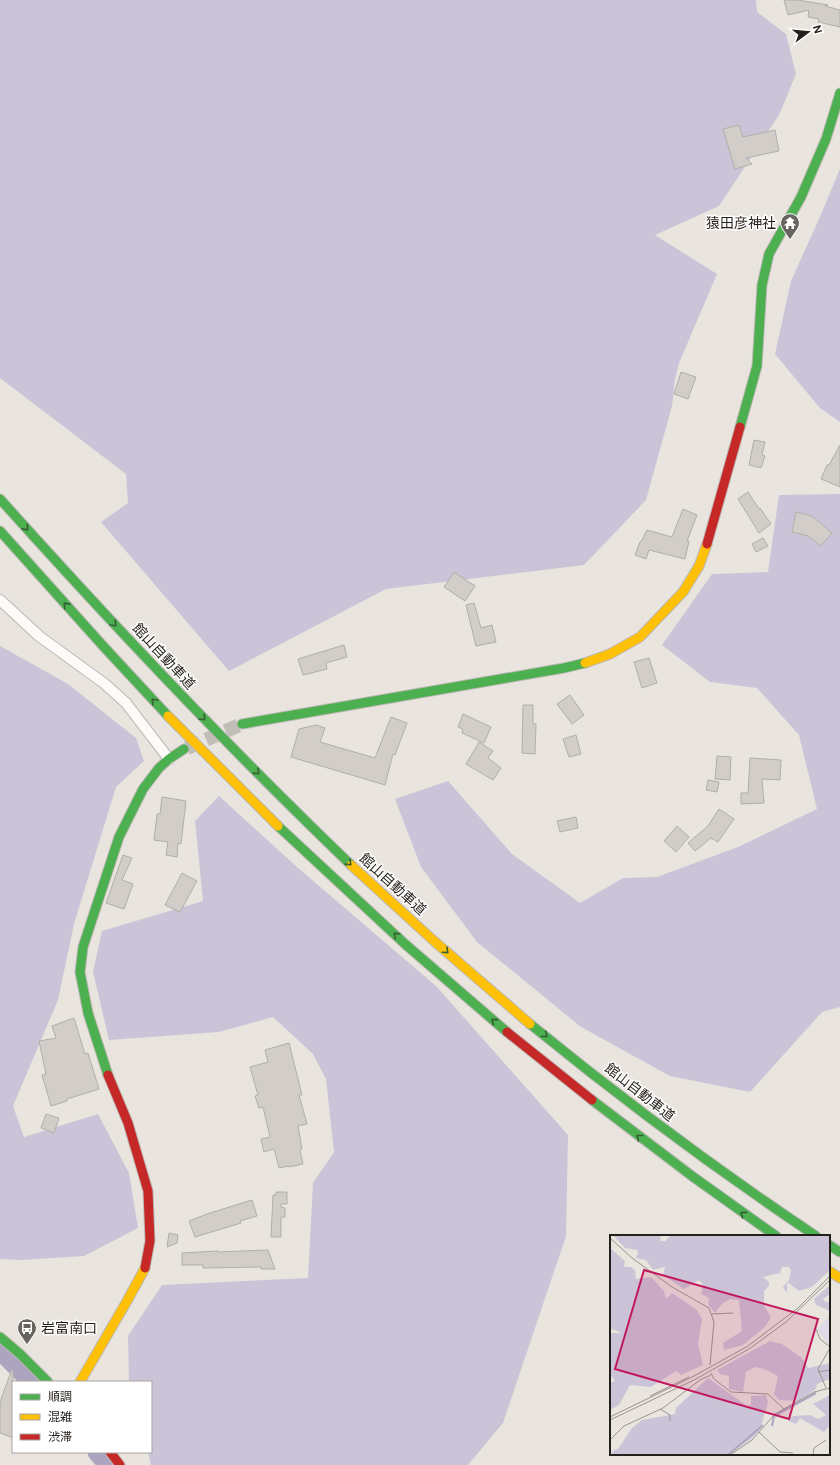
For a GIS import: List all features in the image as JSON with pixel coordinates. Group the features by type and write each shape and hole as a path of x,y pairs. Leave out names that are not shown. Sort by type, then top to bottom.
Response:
{"main road":[{"path":"242,724 564,668 610,654 640,637 654,624 683,592 699,566 708,540 757,366 762,285 770,254 801,197 826,139 840,93"},
{"name":"館山自動車道","path":"0,499 122,632 229,745 376,888 477,979 569,1055 675,1137 762,1200 814,1235"},
{"path":"0,532 104,647 210,759 337,882 457,990 558,1074 665,1157 748,1218 774,1235"},
{"path":"81,1381 145,1267 150,1241 148,1191 128,1123 105,1067 88,1013 80,972 83,947 119,837 143,789 158,768 184,749"},
{"path":"830,1246 840,1252"},
{"path":"830,1272 840,1278"},
{"path":"0,1336 47,1381"},
{"path":"111,1453 120,1465"}],"street":[{"path":"0,600 39,636 105,684 126,702 169,759"}],"shaded area":[{"path":"0,0 756,0 757,12 786,34 796,74 779,115 719,206 655,235 717,274 679,363 675,380 672,406 646,500 584,565 386,589 229,671 101,522 128,503 126,474 0,378"},
{"path":"840,169 840,422 820,408 775,354 791,281"},
{"path":"840,494 840,1007 822,1012 750,1092 670,1076 581,1027 477,942 421,867 395,799 448,781 512,854 580,903 623,878 657,877 738,847 817,809 799,735 757,688 710,682 662,645 712,574 768,572 779,495"},
{"path":"0,646 68,684 136,738 144,761 116,787 74,924 58,1000 13,1106 24,1137 98,1114 129,1173 138,1228 84,1256 22,1260 0,1259"},
{"path":"219,796 297,867 436,986 568,1135 566,1236 503,1423 468,1465 151,1465 148,1453 152,1453 152,1381 129,1381 128,1336 162,1285 308,1278 313,1183 334,1152 326,1079 313,1054 273,1017 219,1032 109,1040 93,972 102,931 203,901 195,821"}],"building":[{"path":"784,0 798,0 828,5 825,6 840,10 840,27 818,22 819,19 808,17 809,10 788,15"},
{"path":"739,125 743,137 775,130 779,151 746,158 752,164 735,169 723,129"},
{"path":"681,372 696,377 688,399 674,394"},
{"path":"754,440 765,442 762,455 765,456 761,468 749,465"},
{"path":"840,445 840,487 821,479 827,465 829,465"},
{"path":"748,492 771,524 759,533 738,499"},
{"path":"683,509 697,515 687,541 689,541 685,559 649,550 646,559 635,555 647,530 672,537"},
{"path":"796,512 812,516 832,533 821,546 808,536 792,532"},
{"path":"763,538 768,546 756,552 752,544"},
{"path":"454,572 475,586 465,601 444,587"},
{"path":"474,603 481,628 492,625 496,642 476,646 466,605"},
{"path":"344,645 347,657 326,663 327,669 303,675 298,659"},
{"path":"649,658 657,683 642,688 634,662"},
{"path":"570,695 584,715 572,724 557,704"},
{"path":"523,705 533,705 533,724 536,724 535,754 522,753"},
{"path":"463,714 491,727 484,743 462,733 463,729 458,727"},
{"path":"391,717 407,723 395,755 393,754 385,785 291,757 299,729 316,725 325,728 320,742 375,758"},
{"path":"576,735 581,754 569,757 563,739"},
{"path":"479,742 493,751 488,758 501,768 493,780 466,764"},
{"path":"717,756 731,757 730,780 715,779"},
{"path":"750,758 781,760 780,780 762,779 764,803 741,804 741,793 748,793"},
{"path":"708,780 719,782 717,792 706,790"},
{"path":"162,797 186,801 181,844 178,843 177,857 166,855 168,842 154,840 157,814 160,814"},
{"path":"719,809 734,819 718,842 711,838 695,851 688,843 708,826"},
{"path":"576,817 578,828 560,832 557,821"},
{"path":"677,826 689,837 676,852 664,841"},
{"path":"123,855 132,858 122,880 133,884 124,909 106,903"},
{"path":"182,873 197,881 180,912 165,905"},
{"path":"74,1018 85,1054 88,1053 99,1089 67,1099 67,1101 51,1106 42,1075 46,1074 39,1041 56,1038 52,1026"},
{"path":"289,1043 302,1095 299,1095 307,1124 298,1126 303,1164 279,1168 274,1149 264,1152 261,1139 270,1137 263,1107 259,1108 255,1096 258,1095 250,1067 268,1062 265,1050"},
{"path":"46,1114 59,1118 54,1133 41,1128"},
{"path":"276,1192 287,1192 287,1204 281,1204 281,1207 285,1208 285,1217 281,1217 281,1237 271,1237 273,1195 276,1195"},
{"path":"252,1200 257,1216 240,1221 241,1223 195,1237 189,1221"},
{"path":"169,1233 178,1235 177,1243 167,1247"},
{"path":"268,1250 275,1269 261,1269 261,1267 203,1268 203,1265 182,1265 182,1253"},
{"path":"12,1369 12,1438 0,1433 0,1402"}],"waterway":[{"path":"0,1349 32,1381"},
{"path":"99,1453 110,1465"}],"tunnel":[{"path":"187,748 242,724"}],"traffic: fast":[{"path":"740,427 757,366 762,285 769,254 801,197 826,139 840,93"},
{"path":"0,499 85,593 216,731 351,865"},
{"path":"0,531 168,716"},
{"path":"242,724 564,668 585,663"},
{"path":"108,1075 88,1013 80,972 83,947 119,837 143,789 159,768 184,749"},
{"path":"278,826 405,944 507,1032"},
{"path":"530,1024 670,1133 742,1186 815,1235"},
{"path":"592,1100 692,1176 775,1235"},
{"path":"830,1246 840,1252"},
{"path":"0,1337 20,1354 47,1381"}],"traffic: slow":[{"path":"585,663 610,654 640,637 683,592 699,566 707,544"},
{"path":"168,716 278,826"},
{"path":"351,865 434,941 530,1024"},
{"path":"81,1381 145,1268"},
{"path":"830,1272 840,1278"}],"traffic: jam":[{"path":"707,544 740,427"},
{"path":"507,1032 592,1100"},
{"path":"108,1075 128,1123 148,1191 150,1241 145,1268"},
{"path":"111,1453 120,1465"}],"place":[{"name":"猿田彦神社","path":"790,240"},
{"name":"岩富南口","path":"27,1345"}]}
